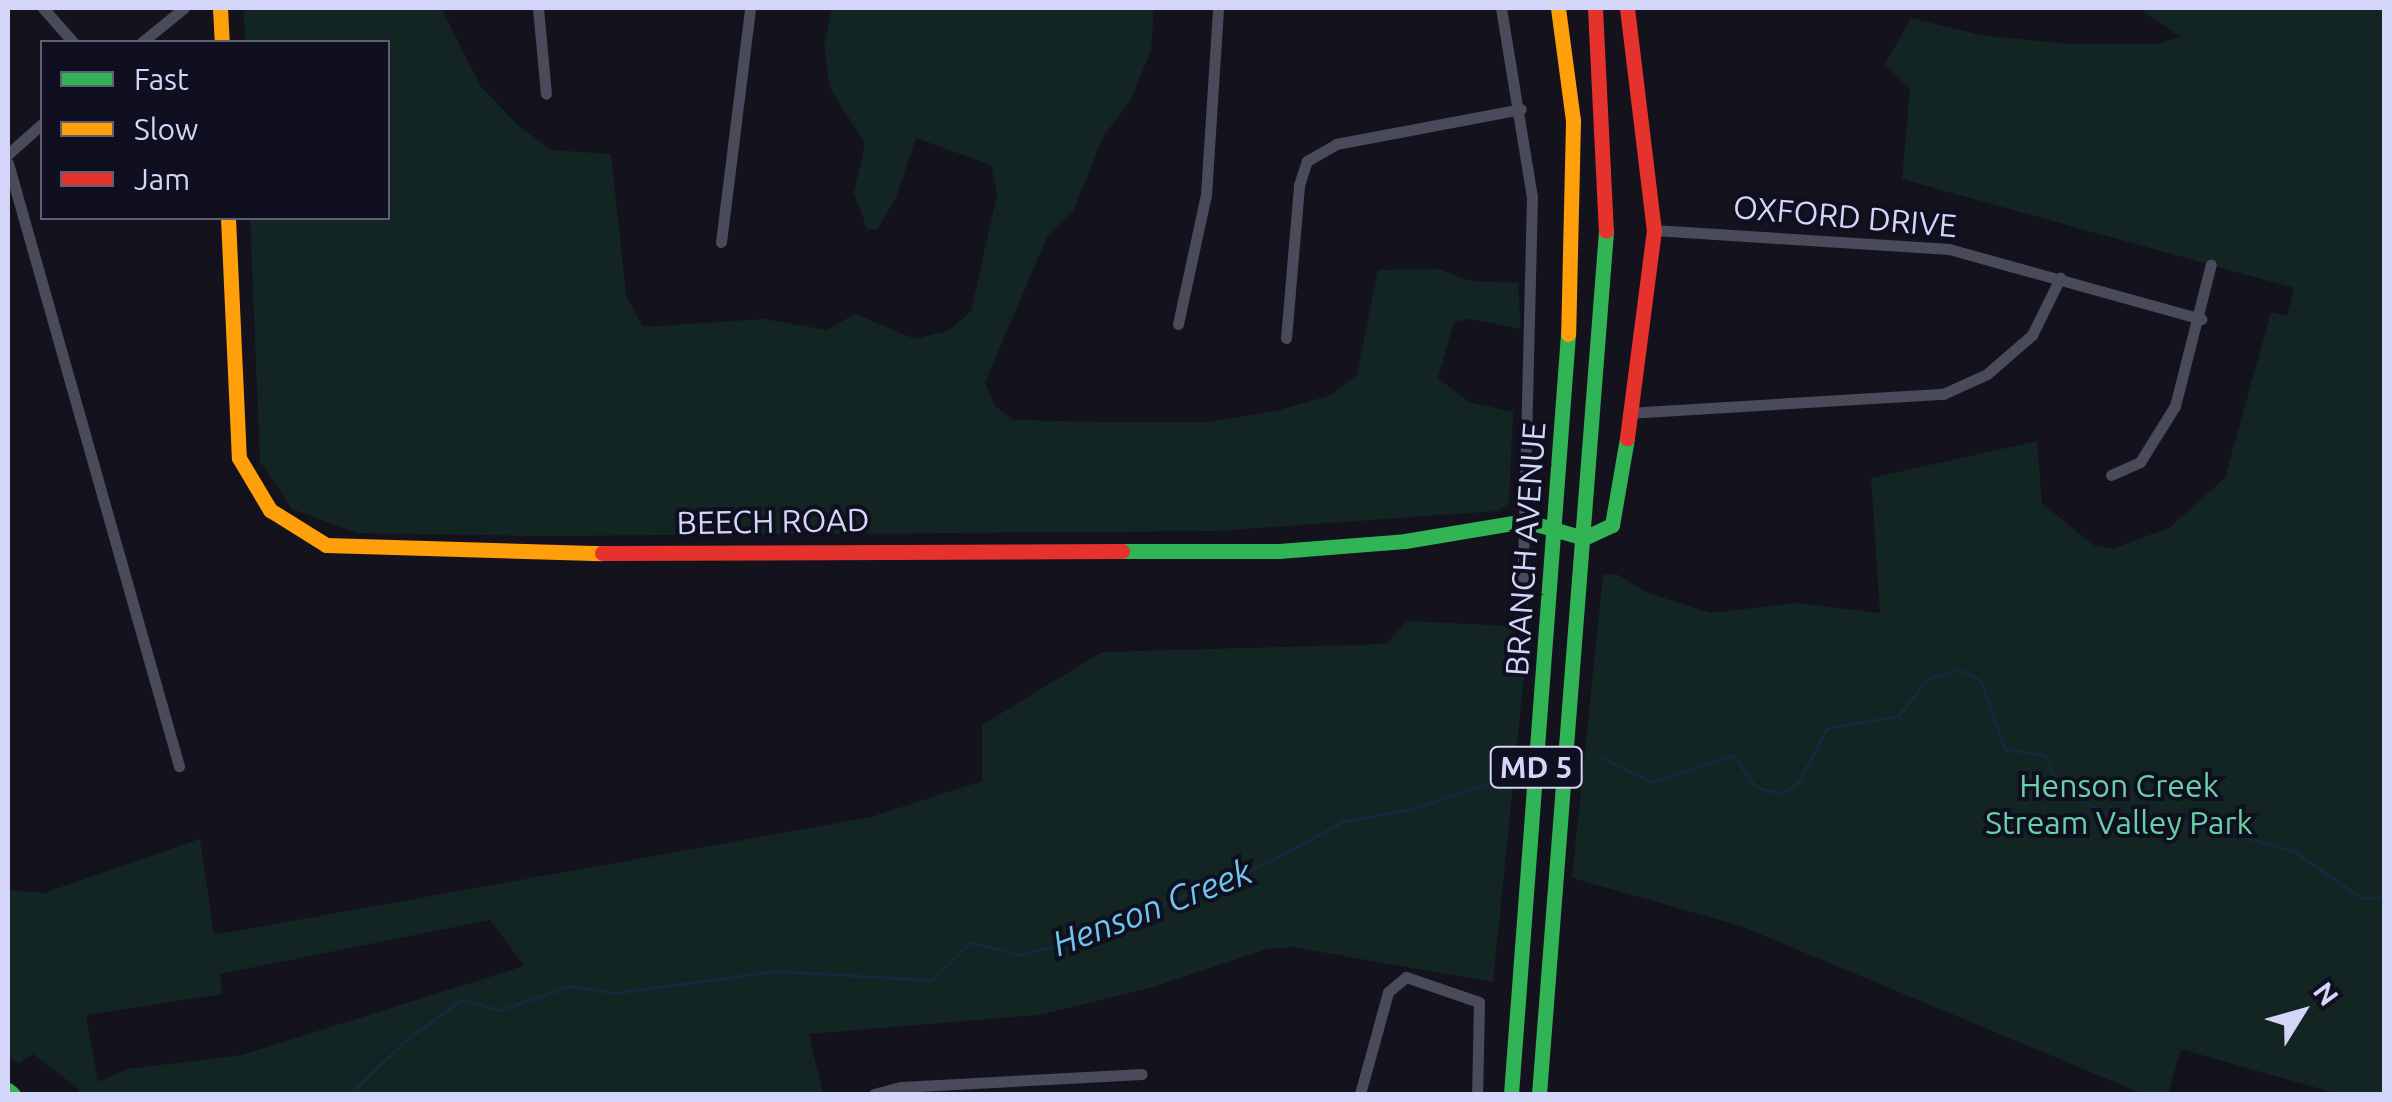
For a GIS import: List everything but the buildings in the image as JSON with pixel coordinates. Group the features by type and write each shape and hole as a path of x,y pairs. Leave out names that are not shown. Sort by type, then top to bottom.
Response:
{"main road":[{"path":"220,8 222,40"},
{"name":"BRANCH AVENUE","path":"1510,1094 1575,200 1558,8"},
{"name":"BRANCH AVENUE","path":"1538,1094 1584,538 1608,180 1595,8"},
{"path":"1584,538 1612,525 1618,510 1654,230 1628,8"},
{"name":"BEECH ROAD","path":"228,220 239,458 270,510 326,544 460,553 1297,550 1525,521 1584,538"}],"street":[{"path":"43,8 71,40"},
{"path":"144,40 184,8"},
{"path":"538,8 546,94"},
{"path":"721,242 750,8"},
{"path":"1178,324 1206,195 1218,8"},
{"path":"1501,8 1521,108 1532,197 1522,621"},
{"path":"1286,338 1299,185 1307,161 1336,144 1521,108"},
{"path":"8,154 40,126"},
{"path":"8,164 179,766"},
{"name":"OXFORD DRIVE","path":"1654,230 1923,246 2060,278 2201,320"},
{"path":"2111,475 2140,462 2163,431 2201,320 2211,264"},
{"path":"1628,413 1943,394 2011,355 2042,320 2060,278"},
{"path":"1360,1094 1388,992 1406,977 1474,997 1482,1012 1476,1094"},
{"path":"874,1094 901,1087 1142,1074"}],"green space":[{"path":"244,8 441,8 481,87 519,126 551,150 611,154 626,295 643,327 764,319 827,330 855,314 915,339 950,330 971,311 997,195 991,165 916,138 896,197 878,229 867,229 854,192 865,144 830,88 824,45 832,8 1154,8 1151,51 1130,101 1103,137 1073,211 1048,235 985,382 995,406 1013,420 1107,422 1207,422 1276,411 1331,395 1357,375 1378,270 1439,269 1470,281 1518,283 1521,329 1469,319 1454,322 1438,378 1469,402 1513,412 1509,503 1498,511 1217,531 543,536 357,533 292,509 260,461 250,220 390,220 390,40 245,40"},
{"name":"Henson Creek Stream Valley Park","path":"2138,8 2384,8 2384,1094 2338,1094 2181,1049 2168,1094 2143,1094 1741,926 1572,878 1603,575 1616,574 1648,593 1710,613 1796,603 1880,613 1871,478 2037,441 2042,503 2093,545 2112,549 2169,528 2225,478 2271,312 2287,316 2294,288 1902,179 1910,89 1885,64 1911,18 1985,36 2071,44 2157,44 2181,37"},
{"path":"1407,621 1529,627 1493,982 1292,947 1267,949 1150,988 1038,1015 809,1034 823,1094 73,1094 80,1090 33,1054 19,1064 8,1056 8,890 44,893 200,839 214,935 871,817 982,781 982,725 1102,652 1386,644","holes":["490,920 524,966 242,1055 127,1069 98,1082 86,1015 222,994 220,974"]}],"waterway":[{"name":"Henson Creek","path":"1599,756 1651,782 1733,755 1756,787 1782,794 1798,783 1827,728 1898,716 1928,679 1958,669 1981,680 2005,749 2045,755 2062,792 2125,821 2211,828 2294,851 2362,898 2384,897"},
{"name":"Henson Creek","path":"350,1094 406,1040 463,999 500,1010 570,986 614,993 777,971 932,980 971,942 1021,955 1066,942 1265,864 1344,821 1413,809 1492,782 1512,765"}],"traffic: fast":[{"path":"1539,1094 1606,231"},
{"path":"1511,1094 1568,334"},
{"path":"1122,551 1279,551 1405,541 1525,521 1584,538 1612,525 1627,438"},
{"path":"8,1090 13,1094"}],"traffic: slow":[{"path":"220,8 222,40"},
{"path":"1558,8 1573,121 1568,334"},
{"path":"228,220 239,458 270,510 326,545 602,553"}],"traffic: jam":[{"path":"1595,8 1606,231"},
{"path":"1627,8 1654,230 1627,438"},
{"path":"602,553 1122,551"}]}
